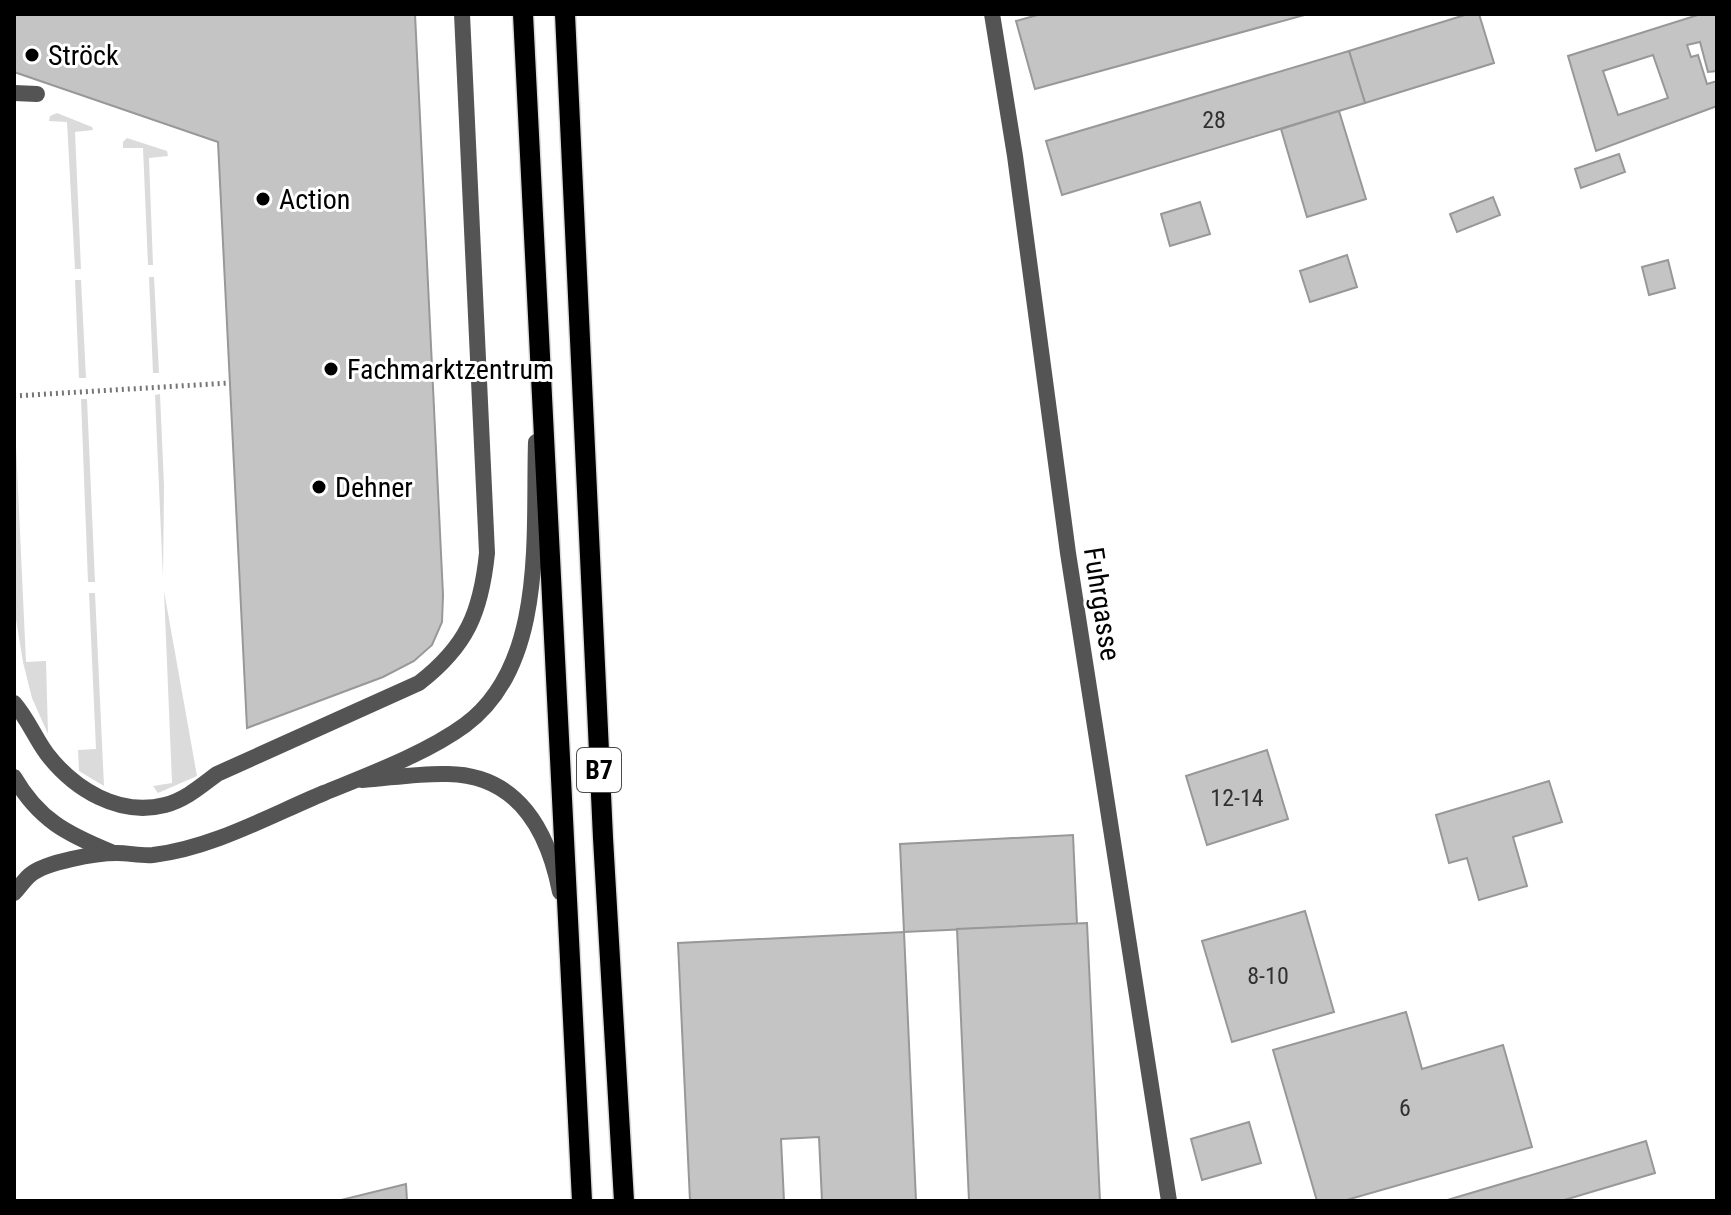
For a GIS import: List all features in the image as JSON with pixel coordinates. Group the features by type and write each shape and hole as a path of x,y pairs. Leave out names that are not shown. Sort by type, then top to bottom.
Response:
{"main road":[{"name":"B7","path":"523,14 582,1201"},
{"name":"B7","path":"565,14 601,807 624,1201"}],"street":[{"path":"14,703 27,718 45,752 65,774 91,794 138,808 165,805 192,793 217,774 419,683 438,669 454,650 471,623 483,593 487,553 462,14"},
{"name":"Fuhrgasse","path":"992,14 1015,156 1068,553 1169,1201"},
{"path":"14,93 37,94"},
{"path":"14,893 32,873 60,862 113,853 151,856 197,846 440,740 465,725 489,701 518,653 531,602 540,332"},
{"path":"352,781 448,774 472,777 515,798 544,835 556,871 571,948"},
{"path":"14,777 24,794 68,834 113,853"}],"path":[{"path":"14,396 229,383"}],"shaded area":[{"path":"57,113 93,130 75,132 81,269 75,269 67,122 49,121 50,116"},
{"path":"127,138 167,151 168,156 149,158 153,265 148,265 143,148 123,148"},
{"path":"149,277 154,277 159,373 153,373"},
{"path":"75,280 81,280 86,378 79,378"},
{"path":"160,394 164,486 163,578 155,395"},
{"path":"81,399 87,399 95,582 88,582"},
{"path":"14,402 26,662 46,661 48,734 32,698 15,613"},
{"path":"164,591 197,776 158,793 153,786 172,783"},
{"path":"89,593 95,593 104,786 79,771 78,750 96,749"}],"building":[{"name":"Fachmarktzentrum","path":"15,14 415,14 443,595 442,622 432,645 414,661 383,677 247,728 218,142 14,72"},
{"path":"1041,14 1308,14 1035,89 1016,21"},
{"path":"1468,14 1479,14 1494,63 1365,103 1349,51"},
{"path":"1701,14 1717,14 1717,71 1708,72 1700,42 1687,45 1691,57 1698,55 1707,84 1717,81 1717,106 1596,151 1568,56","holes":["1653,55 1668,98 1618,115 1603,71"]},
{"path":"1349,51 1365,103 1062,195 1046,141"},
{"path":"1339,111 1366,199 1307,217 1281,129"},
{"path":"1619,154 1625,172 1581,188 1575,169"},
{"path":"1493,197 1500,215 1457,232 1450,214"},
{"path":"1200,202 1210,234 1170,246 1161,214"},
{"path":"1347,255 1357,287 1310,302 1300,271"},
{"path":"1668,260 1675,288 1649,295 1642,267"},
{"path":"1267,750 1288,819 1207,845 1186,776"},
{"path":"1549,781 1562,822 1513,837 1527,886 1479,900 1467,858 1449,863 1436,815"},
{"path":"1073,835 1077,924 904,932 900,844"},
{"path":"1305,911 1334,1012 1232,1042 1202,941"},
{"path":"1087,923 1100,1201 969,1201 957,929"},
{"path":"904,932 916,1201 822,1201 819,1137 781,1139 784,1201 690,1201 678,943"},
{"path":"1406,1012 1422,1069 1503,1045 1532,1147 1343,1201 1317,1201 1273,1050"},
{"path":"1249,1122 1261,1163 1202,1180 1191,1139"},
{"path":"1646,1141 1655,1173 1561,1201 1444,1201"},
{"path":"406,1184 407,1201 337,1201"}],"place":[{"name":"Ströck","path":"32,55"},
{"name":"Action","path":"263,199"},
{"name":"Fachmarktzentrum","path":"331,369"},
{"name":"Dehner","path":"319,487"}]}
